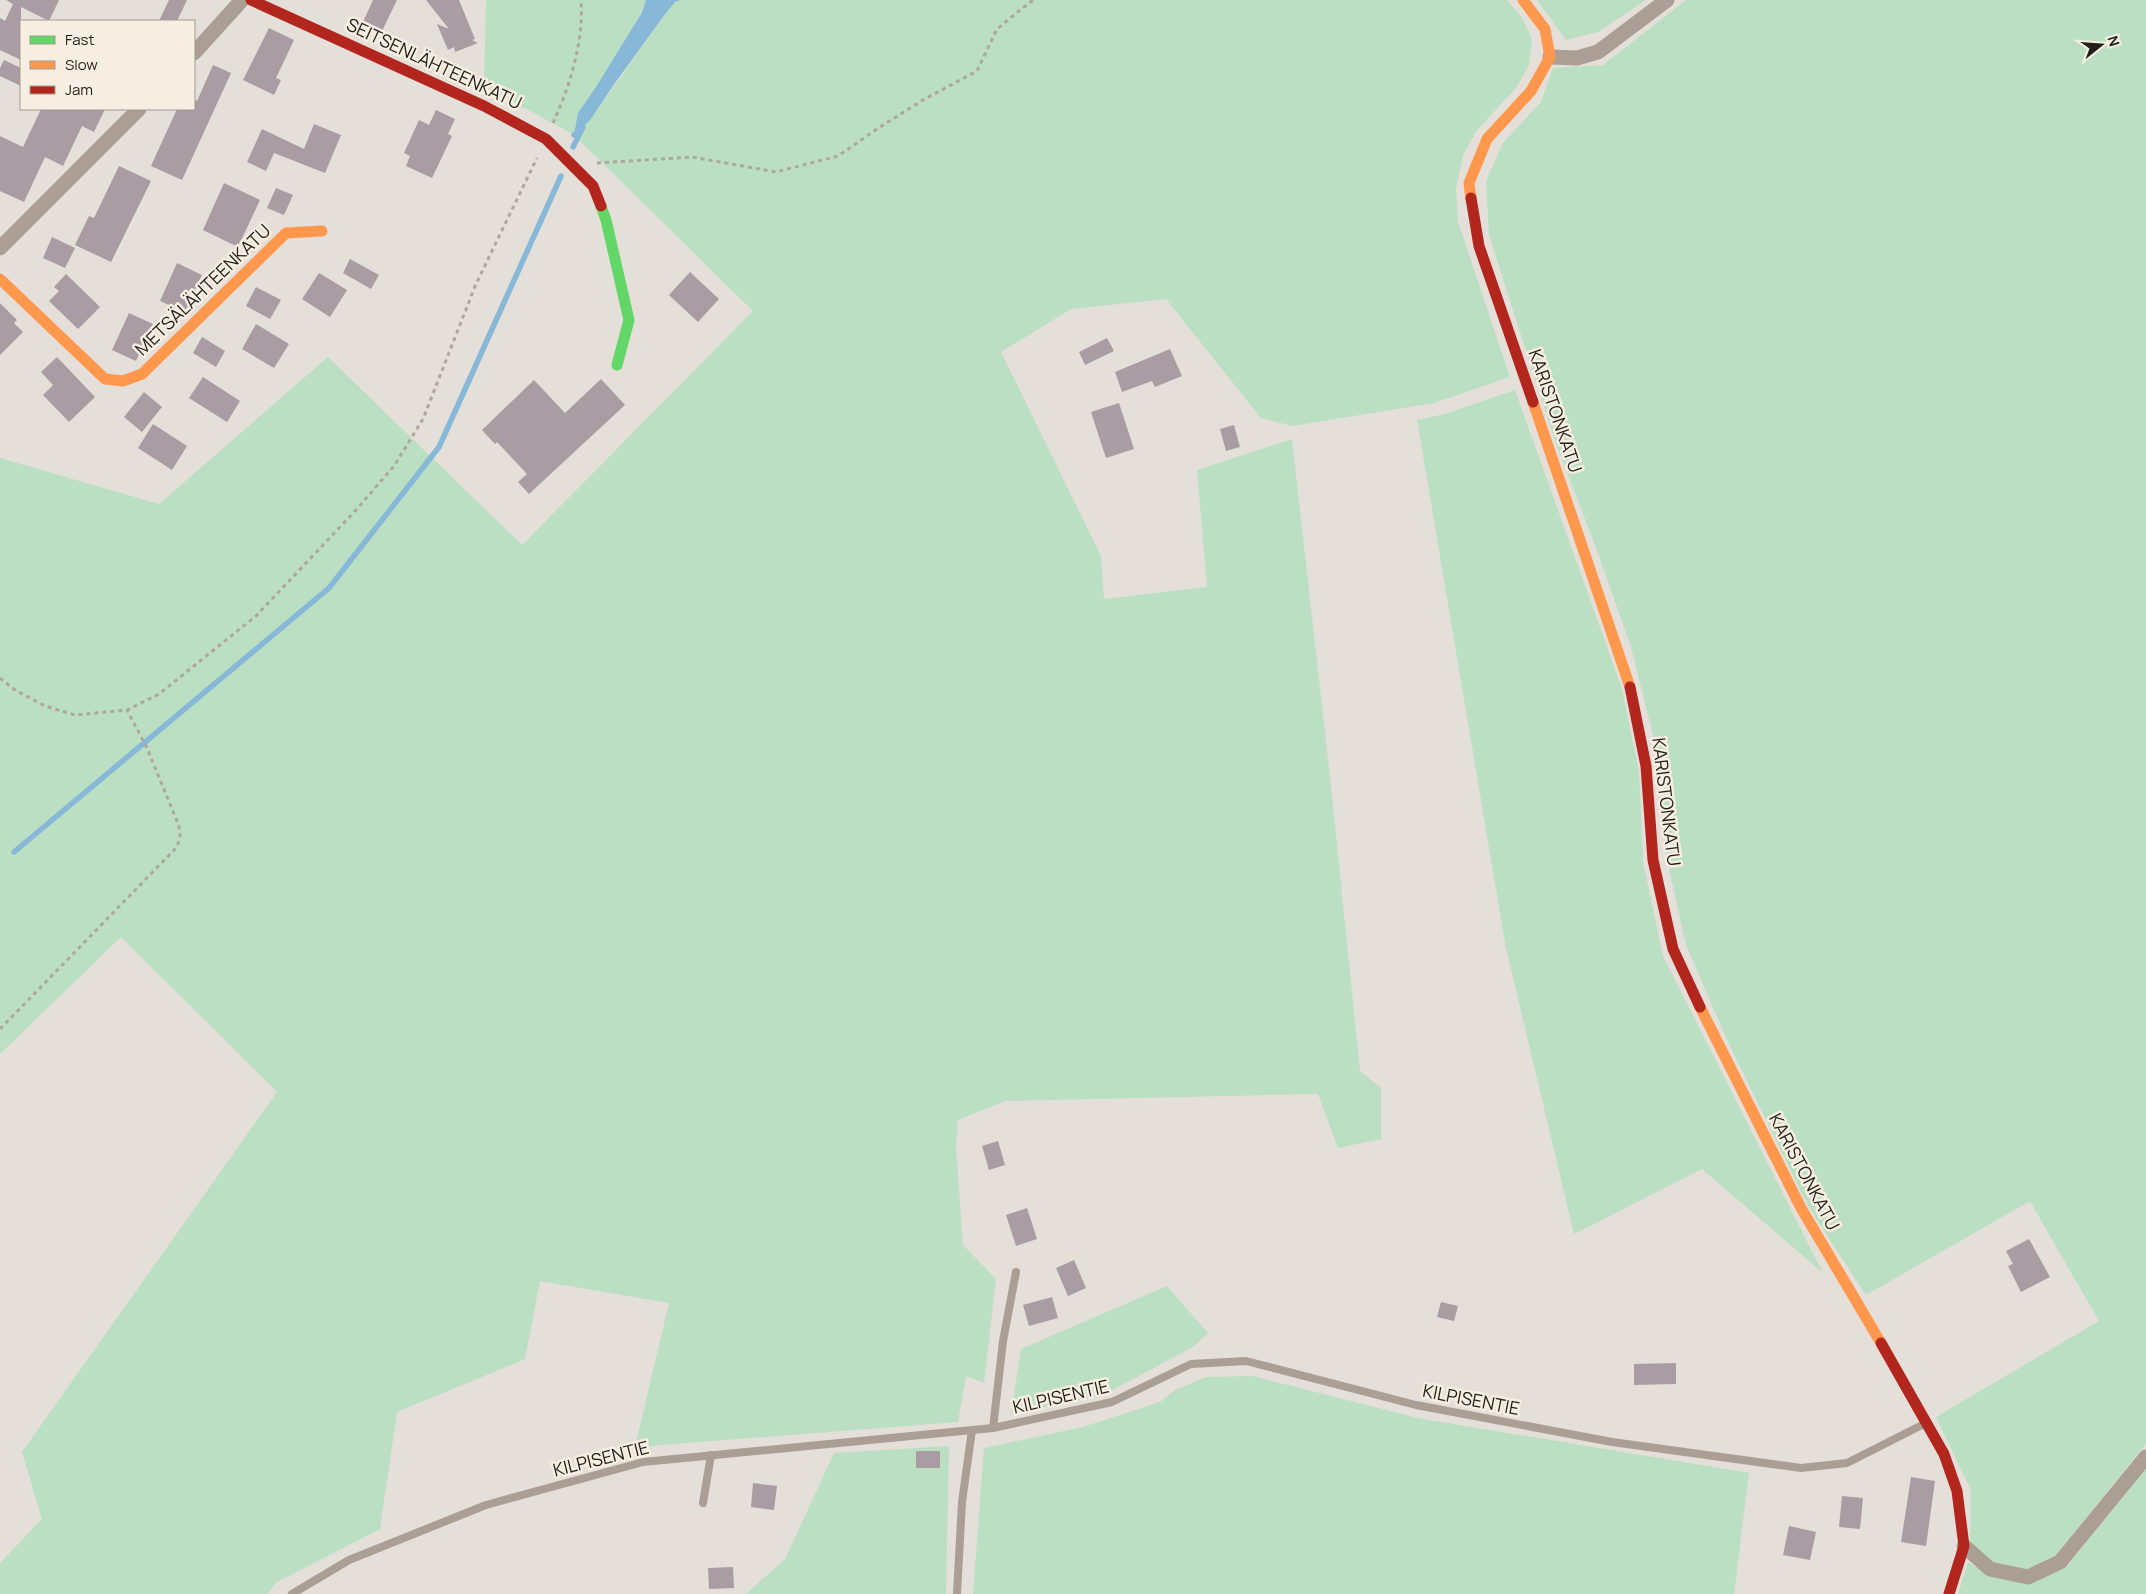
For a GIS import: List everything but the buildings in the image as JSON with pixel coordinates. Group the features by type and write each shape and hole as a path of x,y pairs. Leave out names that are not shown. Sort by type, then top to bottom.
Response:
{"street":[{"path":"195,52 242,0"},
{"name":"SEITSENLÄHTEENKATU","path":"251,0 484,106 546,139 593,186 606,220 629,320 617,365"},
{"path":"1523,0 1546,29 1550,58 1577,58 1598,52 1667,0"},
{"name":"KARISTONKATU","path":"1550,58 1531,91 1487,139 1469,183 1480,246 1627,675 1646,766 1654,860 1673,949 1709,1026 1800,1208 1944,1454 1957,1491 1964,1546 1949,1594"},
{"path":"0,248 138,110"},
{"name":"METSÄLÄHTEENKATU","path":"0,279 105,379 123,382 142,374 286,233 322,231"},
{"path":"1964,1546 1990,1569 2028,1577 2060,1562 2146,1457"}],"lane":[{"path":"993,1428 1003,1341 1016,1272"},
{"name":"KILPISENTIE","path":"292,1594 349,1560 486,1505 643,1462 993,1428 1112,1402 1191,1364 1246,1361 1416,1405 1612,1442 1801,1468 1847,1463 1926,1423"},
{"path":"957,1594 962,1502 972,1430"},
{"path":"703,1503 711,1455"}],"path":[{"path":"0,678 15,690 45,706 75,715 127,710 158,694 256,616 356,510 394,466 423,419 476,284 557,114 574,64 580,27 581,0"},
{"path":"571,165 692,157 776,172 838,156 923,100 976,71 997,29 1030,2 1037,0"},
{"path":"0,1029 177,847 180,837 178,826 147,748 127,710"}],"green space":[{"path":"486,0 646,0 624,44 578,113 591,119 663,17 675,2 680,0 1507,0 1522,18 1532,39 1529,65 1516,88 1476,131 1463,155 1456,187 1458,222 1510,377 1434,403 1292,426 1261,418 1166,299 1071,309 1001,352 1101,556 1104,599 1207,587 1197,470 1292,439 1331,786 1360,1071 1381,1088 1381,1139 1338,1148 1318,1094 1005,1101 958,1120 956,1147 963,1245 996,1279 984,1383 966,1376 958,1422 635,1447 669,1303 540,1281 525,1359 397,1412 380,1529 277,1582 267,1594 0,1594 0,1563 42,1519 22,1452 277,1092 121,937 0,1054 0,458 159,504 328,357 522,545 753,311 574,135 484,86"},
{"path":"1537,0 1646,0 1598,32 1566,40"},
{"path":"1686,0 2146,0 2146,1444 2055,1556 2027,1570 1994,1564 1970,1542 1971,1490 1936,1417 2099,1321 2030,1201 1866,1295 1808,1206 1728,1042 1686,945 1667,860 1659,759 1631,647 1595,545 1555,441 1489,235 1486,181 1503,143 1541,102 1553,68 1603,65"},
{"path":"1515,390 1622,689 1639,771 1643,862 1663,956 1823,1273 1702,1169 1574,1234 1506,948 1417,420 1445,414"},
{"path":"1167,1286 1208,1333 1193,1347 1101,1396 1011,1414 1021,1349"},
{"path":"1252,1376 1418,1418 1749,1473 1734,1594 973,1594 984,1448 1083,1427 1160,1402 1175,1390 1206,1377"},
{"path":"949,1446 946,1594 746,1594 785,1559 834,1453"},
{"path":"2146,1469 2146,1594 1958,1594 1968,1562 1989,1575 2029,1584 2067,1566"}],"water":[{"path":"646,0 680,0 675,2 663,17 591,119 574,135 578,113 641,14"}],"waterway":[{"path":"573,147 583,127 574,135"},
{"path":"14,852 329,588 439,447 561,176"}],"traffic: fast":[{"path":"601,206 606,220 629,320 617,365"}],"traffic: slow":[{"path":"1471,198 1469,183 1487,139 1531,91 1550,57 1545,29 1523,0"},
{"path":"0,279 105,379 123,381 142,374 286,233 322,231"},
{"path":"1533,402 1630,687"},
{"path":"1700,1007 1801,1208 1881,1343"}],"traffic: jam":[{"path":"251,0 484,106 546,139 593,186 601,206"},
{"path":"1471,198 1479,246 1533,402"},
{"path":"1630,687 1646,766 1653,860 1673,949 1700,1007"},
{"path":"1881,1343 1944,1454 1957,1491 1964,1546 1949,1594"}]}
